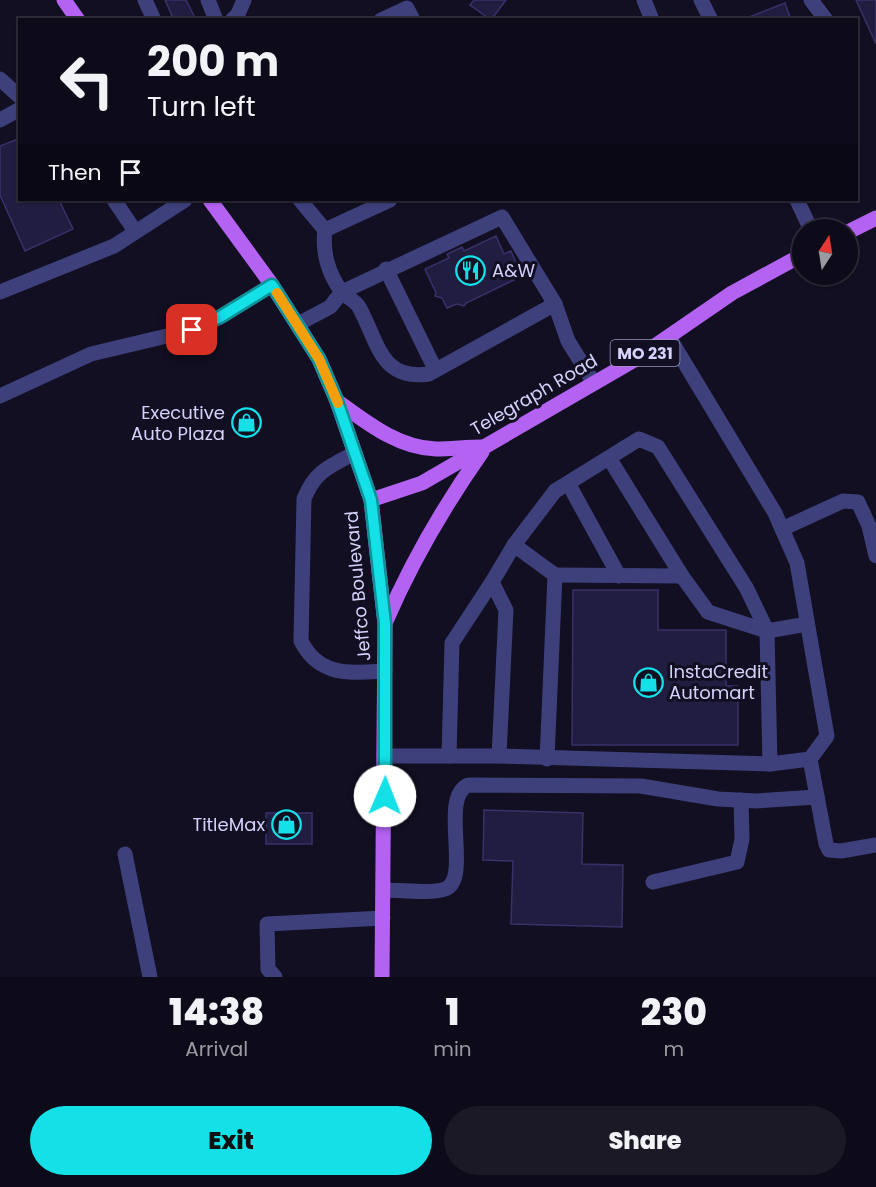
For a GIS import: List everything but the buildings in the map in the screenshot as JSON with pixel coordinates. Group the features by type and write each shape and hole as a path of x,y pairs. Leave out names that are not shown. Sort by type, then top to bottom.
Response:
{"main road":[{"path":"64,0 77,18"},
{"name":"Jeffco Boulevard","path":"211,201 272,285 319,359 337,401 371,500 385,624 382,977"},
{"path":"858,227 876,218"},
{"name":"Telegraph Road","path":"371,500 422,483 594,383 669,337 732,293 792,260"},
{"path":"337,401 381,432 416,445 434,449 485,447"},
{"path":"385,624 422,544 455,489 485,447"}],"street":[{"path":"145,0 153,18"},
{"path":"208,0 215,18"},
{"path":"234,18 244,0"},
{"path":"644,0 651,18"},
{"path":"701,0 710,18"},
{"path":"811,0 824,18"},
{"path":"385,18 406,8 412,18"},
{"path":"0,79 18,95"},
{"path":"0,120 18,109"},
{"path":"115,201 135,231"},
{"path":"0,292 114,246 183,201"},
{"path":"301,201 325,230 324,251 327,263 342,292 358,304 383,358 402,373 414,376 429,374 555,304"},
{"path":"325,230 388,201"},
{"path":"797,201 806,219"},
{"path":"298,324 330,307 342,292 386,269 502,217 555,304 568,341 594,383"},
{"path":"386,269 435,369"},
{"path":"0,396 91,354 192,330 220,317 272,285"},
{"path":"385,756 499,756 770,764 810,759 827,736 797,563 775,513 669,337"},
{"path":"449,756 452,643 514,544 555,491 639,439 658,447 747,589 767,631 770,764"},
{"path":"356,453 322,471 311,483 304,499 301,641 308,653 321,666 351,673 385,671"},
{"path":"609,458 682,576 708,612 767,631 807,624"},
{"path":"568,483 619,576"},
{"path":"782,529 843,501 858,502 869,526 876,556"},
{"path":"514,544 555,575 682,576"},
{"path":"547,759 555,575"},
{"path":"492,582 506,610 499,756"},
{"path":"810,759 825,844 829,850 841,851 876,845"},
{"path":"384,890 437,890 446,889 452,883 456,869 456,799 462,788 468,785 641,786 718,799 741,800 818,797"},
{"path":"653,882 737,862 742,839 741,800"},
{"path":"125,854 150,977"},
{"path":"275,977 267,969 267,924 383,918"}],"slow traffic":[{"path":"277,293 319,359 338,403"}],"place":[{"name":"A&W","path":"471,271"},
{"name":"Executive Auto Plaza","path":"246,423"},
{"name":"InstaCredit Automart","path":"648,682"},
{"name":"TitleMax","path":"286,825"}],"route":[{"path":"192,330 220,317 252,295 272,285 319,359 337,401 360,464 375,522 385,624 385,796"}]}
